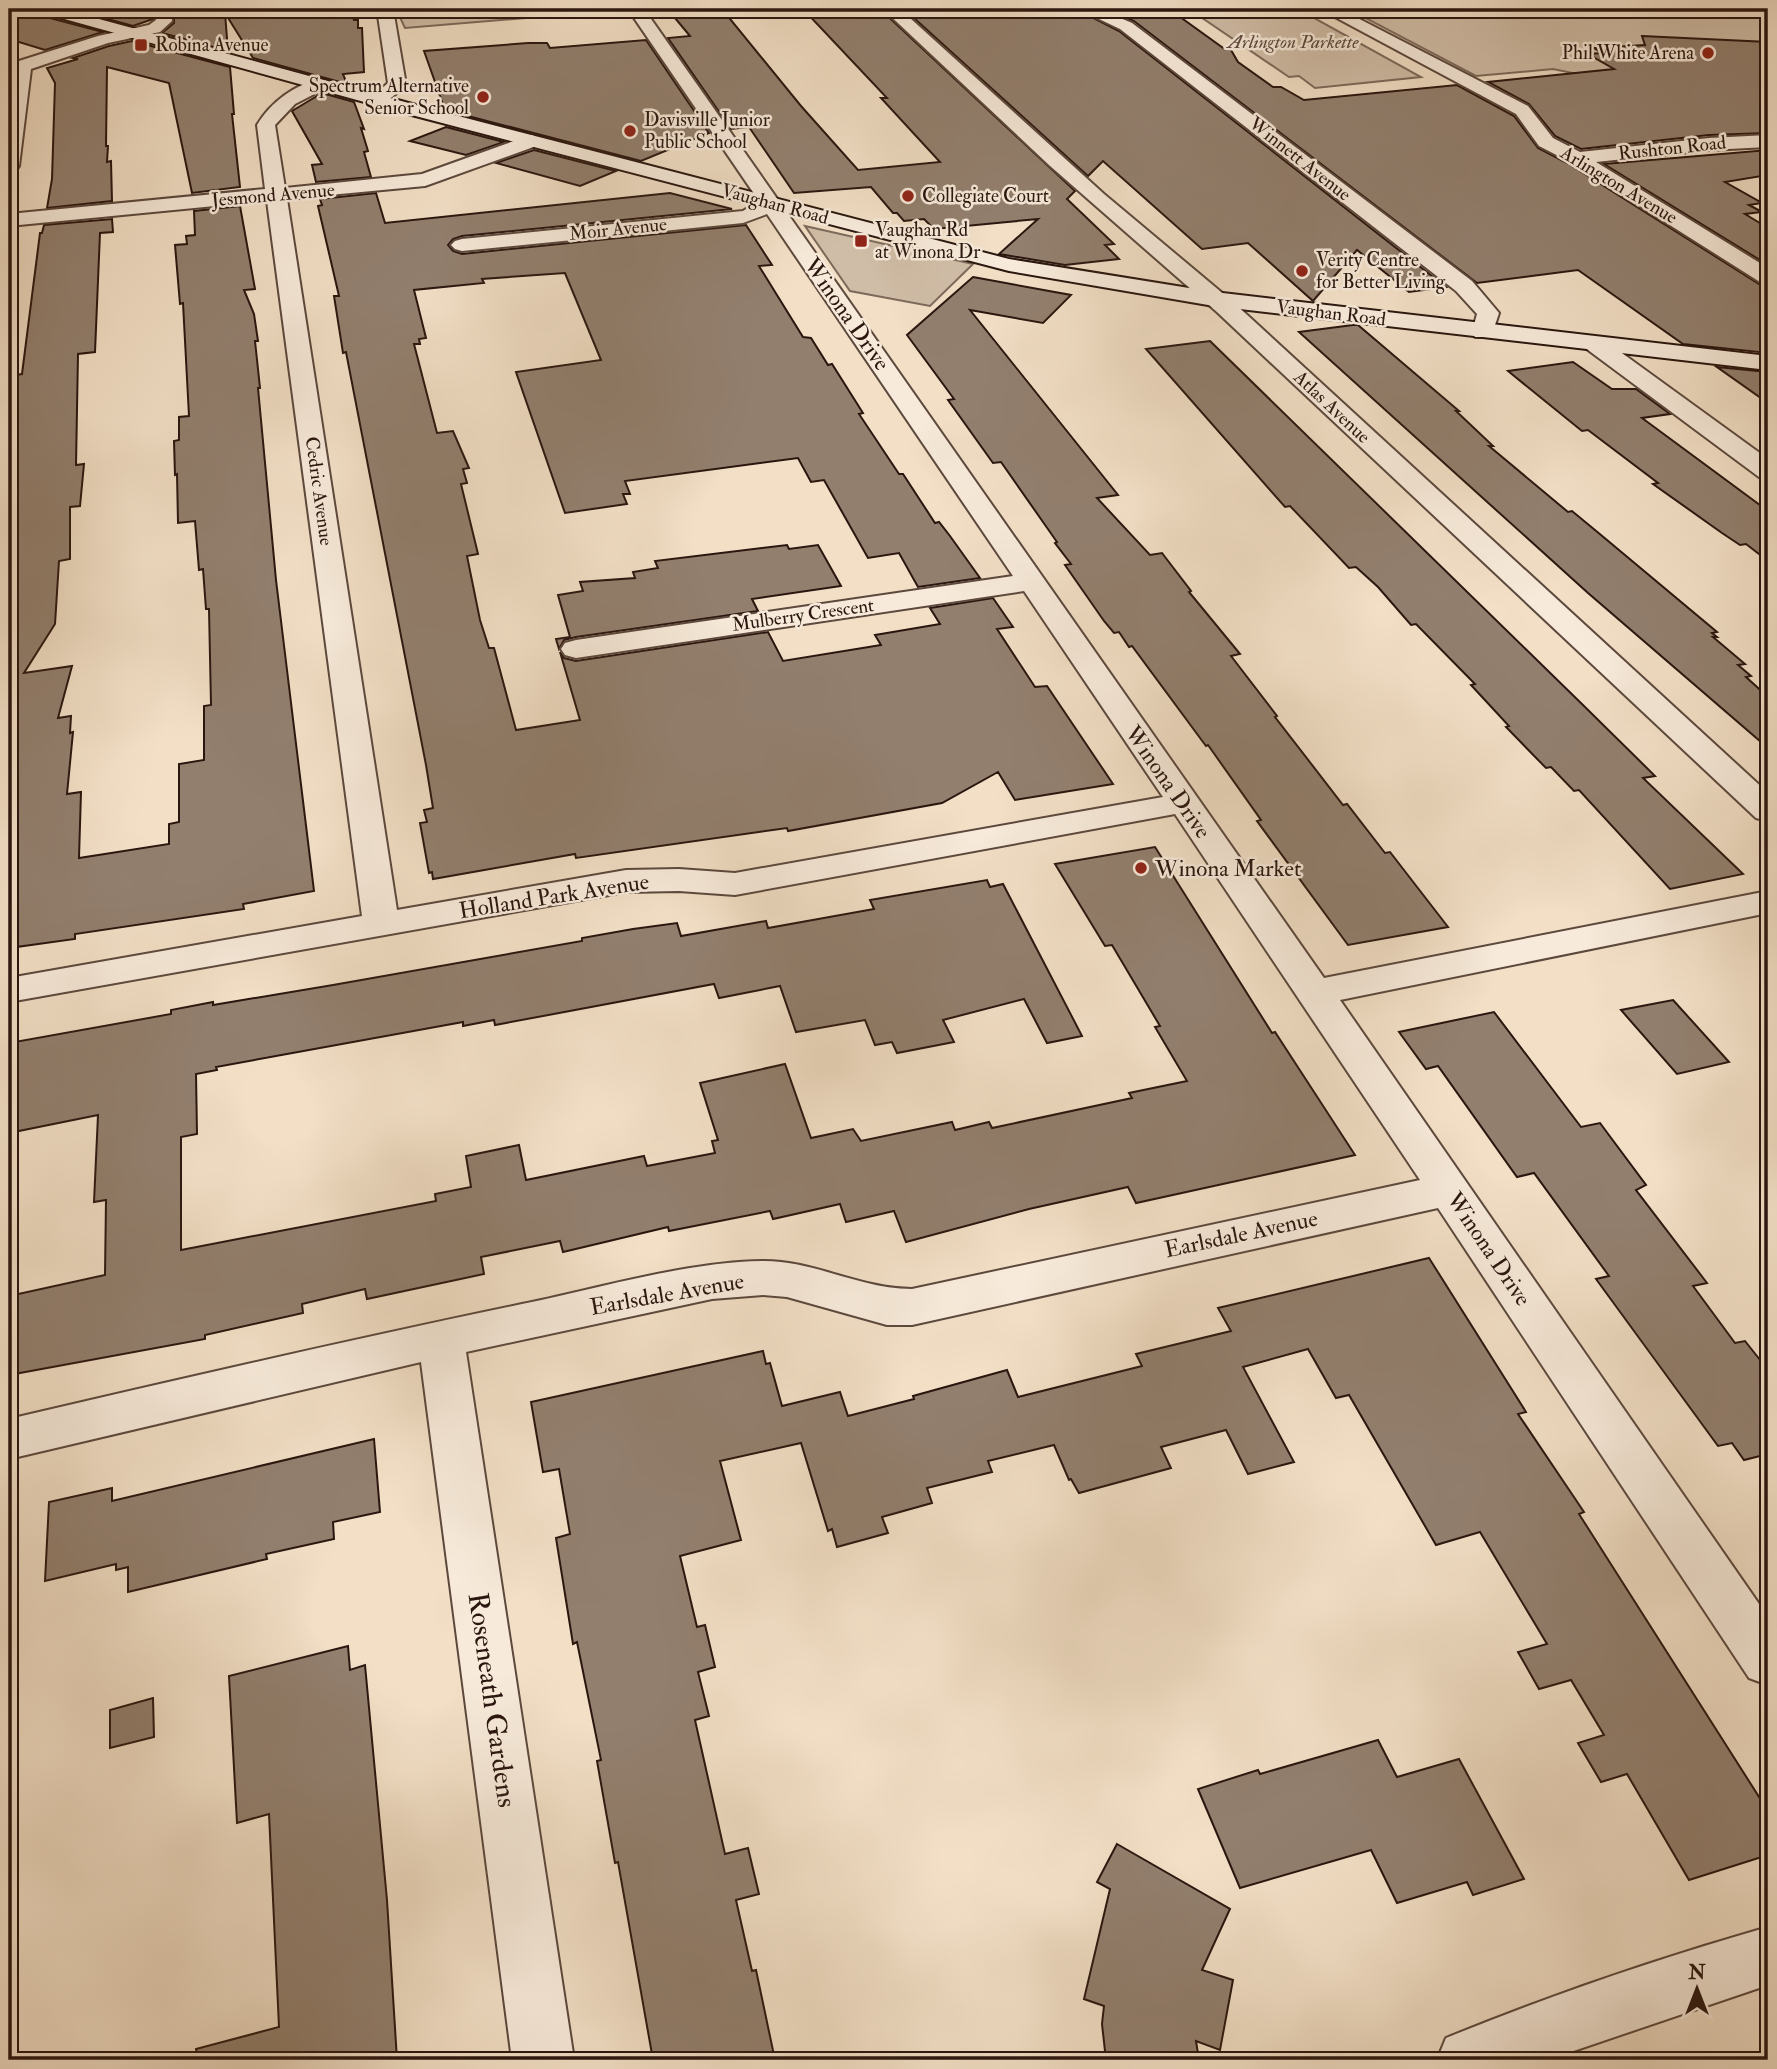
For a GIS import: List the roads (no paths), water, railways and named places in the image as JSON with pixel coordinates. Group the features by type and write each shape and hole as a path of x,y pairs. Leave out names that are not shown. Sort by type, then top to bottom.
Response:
{"street":[{"name":"Vaughan Road","path":"46,9 968,256 1112,284 1214,299 1768,363"},
{"path":"9,166 22,69 25,65 66,50 160,26 164,21 163,9"},
{"path":"378,100 397,85 385,9"},
{"name":"Winona Drive","path":"636,9 1315,992 1768,1661"},
{"name":"Atlas Avenue","path":"891,9 1039,148 1171,265 1214,299 1768,811"},
{"name":"Winnett Avenue","path":"1086,9 1126,26 1465,286 1488,313 1483,332"},
{"name":"Arlington Avenue","path":"1328,9 1522,110 1546,142 1577,158 1768,277"},
{"name":"Cedric Avenue","path":"320,84 288,100 271,116 266,125 381,925"},
{"name":"Jesmond Avenue","path":"9,220 425,180 532,141"},
{"name":"Rushton Road","path":"1577,158 1709,144 1768,141"},
{"name":"Moir Avenue","path":"462,245 743,217 770,203"},
{"path":"1112,284 1154,277 1171,265"},
{"path":"1597,345 1768,471"},
{"name":"Mulberry Crescent","path":"576,649 1030,582"},
{"name":"Holland Park Avenue","path":"9,990 636,880 735,884 1183,803"},
{"path":"1315,992 1768,902"},
{"name":"Earlsdale Avenue","path":"9,1439 441,1339 736,1279 787,1280 887,1307 912,1307 1448,1190"},
{"name":"Roseneath Gardens","path":"441,1339 543,2060"},
{"path":"1468,2060 1589,2014 1768,1956"}],"place":[{"name":"Robina Avenue","path":"141,45"},
{"name":"Phil White Arena","path":"1708,53"},
{"name":"Spectrum Alternative Senior School","path":"483,97"},
{"name":"Davisville Junior Public School","path":"630,131"},
{"name":"Collegiate Court","path":"908,196"},
{"name":"Vaughan Rd at Winona Dr","path":"861,241"},
{"name":"Verity Centre for Better Living","path":"1302,271"},
{"name":"Winona Market","path":"1141,868"}],"park label":[{"name":"Arlington Parkette","path":"1293,42"}]}
